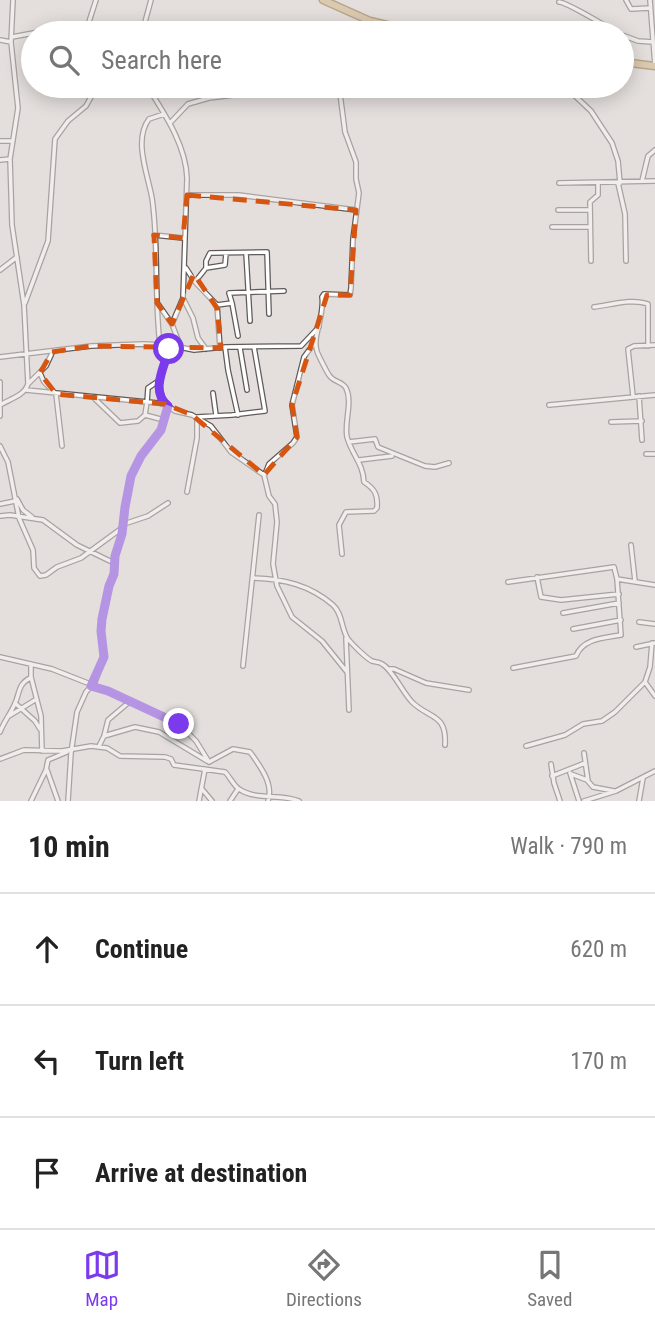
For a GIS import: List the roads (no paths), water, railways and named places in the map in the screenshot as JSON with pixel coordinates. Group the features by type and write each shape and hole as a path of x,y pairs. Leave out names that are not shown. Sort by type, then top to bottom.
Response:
{"main road":[{"path":"323,0 370,21"},
{"path":"634,63 655,66"}],"street":[{"path":"13,0 11,39 18,108 10,159 12,225 24,305 28,384 26,390"},
{"path":"89,21 96,0"},
{"path":"146,21 151,0"},
{"path":"626,0 631,9 650,9"},
{"path":"650,0 655,66"},
{"path":"559,2 565,2 598,21"},
{"path":"0,40 21,36"},
{"path":"634,39 653,42"},
{"path":"24,305 48,241 55,139 90,98"},
{"path":"154,98 170,123 186,159 183,298 172,324"},
{"path":"170,123 188,104 209,98"},
{"path":"341,98 345,132 356,162 359,193 350,295 324,295 316,341 317,351 328,375 344,385 347,392 346,430 349,442 359,460 364,482 375,491 377,508 374,511 346,512 339,525 342,554"},
{"path":"575,98 591,111 616,152 625,214 626,261"},
{"path":"160,345 152,202 144,163 142,133 149,119 164,114"},
{"path":"0,141 13,141"},
{"path":"642,181 648,156 655,150"},
{"path":"0,160 10,159"},
{"path":"559,183 655,181"},
{"path":"591,261 590,210 591,200 598,195 598,184"},
{"path":"187,195 239,195 356,210"},
{"path":"558,210 590,210"},
{"path":"552,227 589,228"},
{"path":"154,235 183,237"},
{"path":"195,282 206,268 208,254 267,252 269,314"},
{"path":"206,268 225,265 226,253"},
{"path":"246,253 250,321"},
{"path":"0,270 18,257"},
{"path":"184,266 217,305 238,415"},
{"path":"237,336 229,293 284,291"},
{"path":"183,298 193,318 198,338 206,349"},
{"path":"594,307 629,302 648,304 648,346"},
{"path":"157,303 172,324 181,348"},
{"path":"217,305 232,303"},
{"path":"0,357 91,346 169,345 206,349 301,346 320,326"},
{"path":"316,341 304,357 292,405 297,437 269,464 264,475 269,496 275,504 275,579 292,617 322,642 347,671"},
{"path":"93,398 120,423 138,421 145,415 148,388 157,382 169,345"},
{"path":"642,440 642,421 628,349 655,345"},
{"path":"197,417 265,411 254,347"},
{"path":"240,348 247,390"},
{"path":"28,384 46,366 52,352"},
{"path":"40,373 44,382 56,394 62,446"},
{"path":"0,382 0,416"},
{"path":"68,801 71,749 77,712 104,657 101,631 107,592 114,574 116,553 120,548 125,507 134,468 158,435 165,417 157,382"},
{"path":"1,405 26,390 163,404 175,411 197,417 211,426 231,452 264,475"},
{"path":"213,393 217,416"},
{"path":"549,405 655,395"},
{"path":"145,415 165,417"},
{"path":"187,492 197,438 197,417"},
{"path":"611,422 642,421"},
{"path":"349,442 375,439 378,447 430,467 449,463"},
{"path":"0,446 8,462 19,518 32,547 34,568 40,576 89,552 123,526 148,516 168,503"},
{"path":"646,454 655,454"},
{"path":"359,460 394,455"},
{"path":"15,498 0,507 5,515 47,522 89,552 114,564"},
{"path":"15,498 23,510 34,518"},
{"path":"5,515 16,508"},
{"path":"243,666 259,515"},
{"path":"631,545 635,580"},
{"path":"508,582 614,567 621,620 621,635 594,639 578,651 576,656 513,668"},
{"path":"537,577 541,597 561,600 619,594"},
{"path":"253,578 301,584 338,610 345,636 348,710"},
{"path":"617,579 655,585"},
{"path":"563,613 619,603"},
{"path":"573,629 621,620"},
{"path":"639,622 655,624"},
{"path":"345,636 372,661 382,663 414,704 441,722 446,732 445,745"},
{"path":"526,746 565,735 587,723 602,721 615,712 645,682 654,643 636,647"},
{"path":"0,657 52,669 179,724 196,741 209,762"},
{"path":"31,664 35,700 41,716 42,751"},
{"path":"388,669 426,683 469,690"},
{"path":"0,732 15,703 18,690 23,682 31,677"},
{"path":"645,682 655,696"},
{"path":"7,717 35,700"},
{"path":"99,746 108,720 129,702"},
{"path":"15,703 35,721 41,731"},
{"path":"104,736 135,727 159,732 209,762"},
{"path":"0,759 24,750 62,751 99,746 120,756 164,757 170,758 174,765 225,772 238,789 268,800 284,797 299,801"},
{"path":"31,801 47,770 48,760 71,749"},
{"path":"199,801 205,769 209,762 233,749 250,752 265,776 270,790 268,800"},
{"path":"584,753 588,781 593,788 616,791"},
{"path":"552,776 570,772 585,763"},
{"path":"551,764 560,801"},
{"path":"47,770 58,801"},
{"path":"584,801 616,791 655,771"},
{"path":"570,772 588,781"},
{"path":"570,772 579,801"},
{"path":"639,801 643,778"},
{"path":"202,789 212,801"},
{"path":"230,801 238,789"}]}
